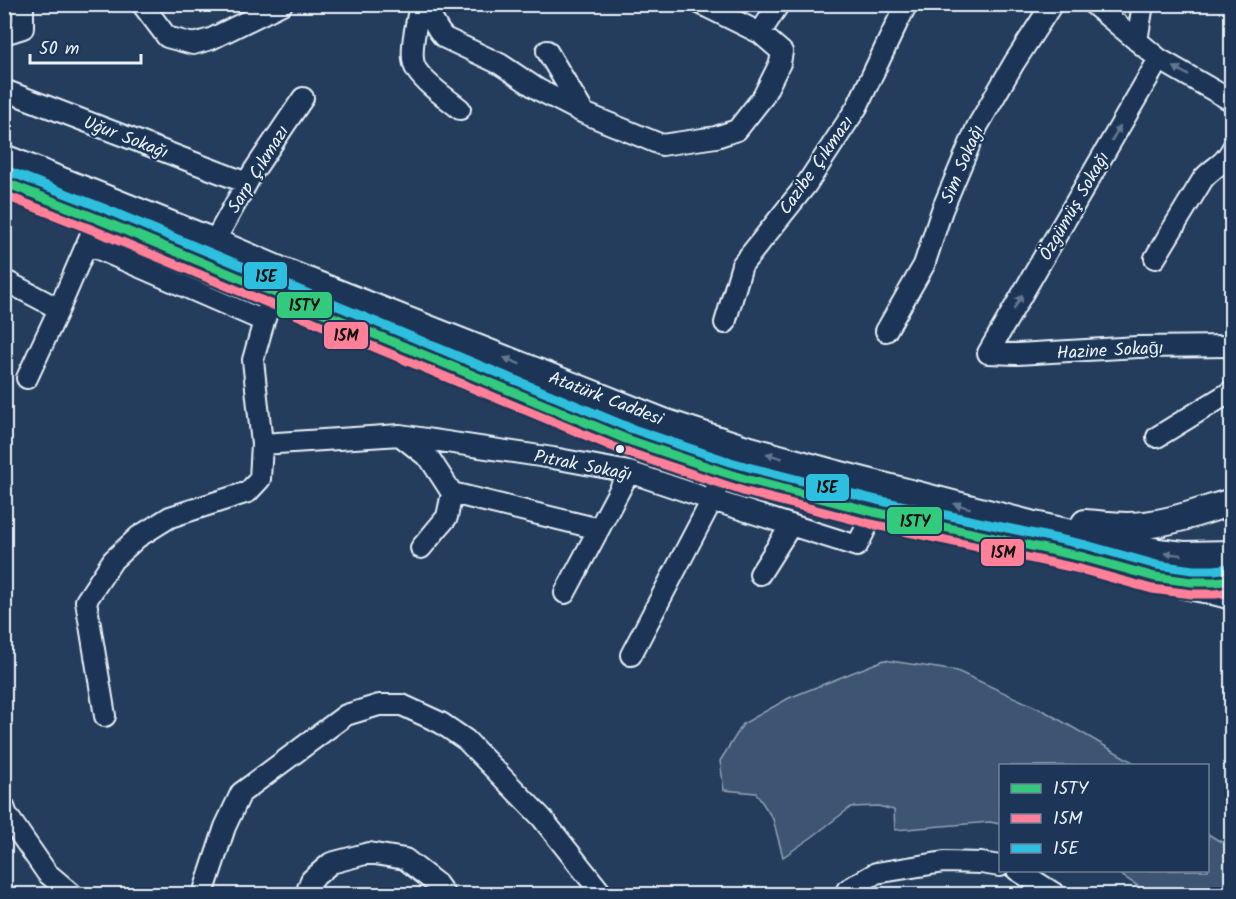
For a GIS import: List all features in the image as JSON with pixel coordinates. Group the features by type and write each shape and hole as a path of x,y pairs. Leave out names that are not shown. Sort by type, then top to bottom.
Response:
{"main road":[{"name":"Atatürk Caddesi","path":"4,158 214,242 279,281 626,439 749,480 874,512 1083,557 1155,577"},
{"name":"Atatürk Caddesi","path":"4,182 98,219 279,281 664,422 743,448 1034,525 1158,552 1184,555 1232,554"},
{"path":"1034,525 1081,523 1143,525 1176,519 1232,501"},
{"path":"1155,577 1192,582 1232,580"},
{"path":"1155,577 1232,596"}],"street":[{"path":"4,34 23,28 22,4"},
{"path":"142,5 167,37 193,44 211,39 282,4"},
{"path":"460,109 424,79 414,66 412,47 419,10 423,8 429,13 440,34 445,38 500,64 539,90 584,113 662,145 716,137 737,130 763,97 780,63 782,52 760,33 701,4"},
{"path":"760,33 779,4"},
{"name":"Cazibe Çıkmazı","path":"725,323 742,265 806,185 857,106 907,4"},
{"name":"Sim Sokağı","path":"886,331 924,265 942,210 977,127 1052,4"},
{"path":"1093,4 1159,59 1231,99"},
{"path":"1137,41 1143,4"},
{"path":"546,51 584,113"},
{"name":"Özgümüş Sokağı","path":"988,353 1159,59"},
{"name":"Uğur Sokağı","path":"4,90 247,183"},
{"name":"Sarp Çıkmazı","path":"214,242 247,183 303,98"},
{"path":"1155,258 1203,179 1219,166 1232,148"},
{"path":"27,378 98,219"},
{"path":"87,244 264,321"},
{"path":"4,280 59,309"},
{"path":"105,716 86,601 113,560 138,537 170,517 248,492 260,479 262,444 253,360 279,281"},
{"name":"Hazine Sokaḡı","path":"988,353 1017,354 1138,347 1232,346"},
{"path":"1157,438 1232,391"},
{"path":"400,435 430,459 452,493 599,529"},
{"name":"Pıtrak Sokağı","path":"262,444 400,435 553,458 628,472 857,546 874,512"},
{"path":"565,593 628,472"},
{"path":"631,655 712,500 723,472"},
{"path":"421,548 447,517 452,493"},
{"path":"760,574 791,525"},
{"path":"203,894 225,828 241,794 346,715 380,705 402,705 441,723 466,740 542,818 603,894"},
{"path":"4,807 7,815 47,873 72,894"},
{"path":"306,894 311,880 331,863 369,853 405,859 437,884 444,894"},
{"path":"845,894 876,873 944,862 999,866"},
{"path":"1020,872 1055,894"}],"shaded area":[{"path":"884,660 957,671 1044,711 1136,764 999,764 999,824 990,822 895,830 894,810 878,806 851,807 783,857 773,819 756,793 724,790 720,761 743,724 789,698"},
{"path":"1209,835 1231,848 1231,894 1150,894 1117,872 1209,872"}],"transit line":[{"name":"15E","path":"8,171 103,208 630,428 727,461 877,500 1086,545 1157,565 1193,570 1231,568"},
{"name":"15TY","path":"4,182 626,439 723,472 874,512 1083,557 1155,577 1192,582 1232,580"},
{"name":"15M","path":"4,195 621,450 746,492 871,524 1080,569 1152,589 1192,594 1232,592"}]}
